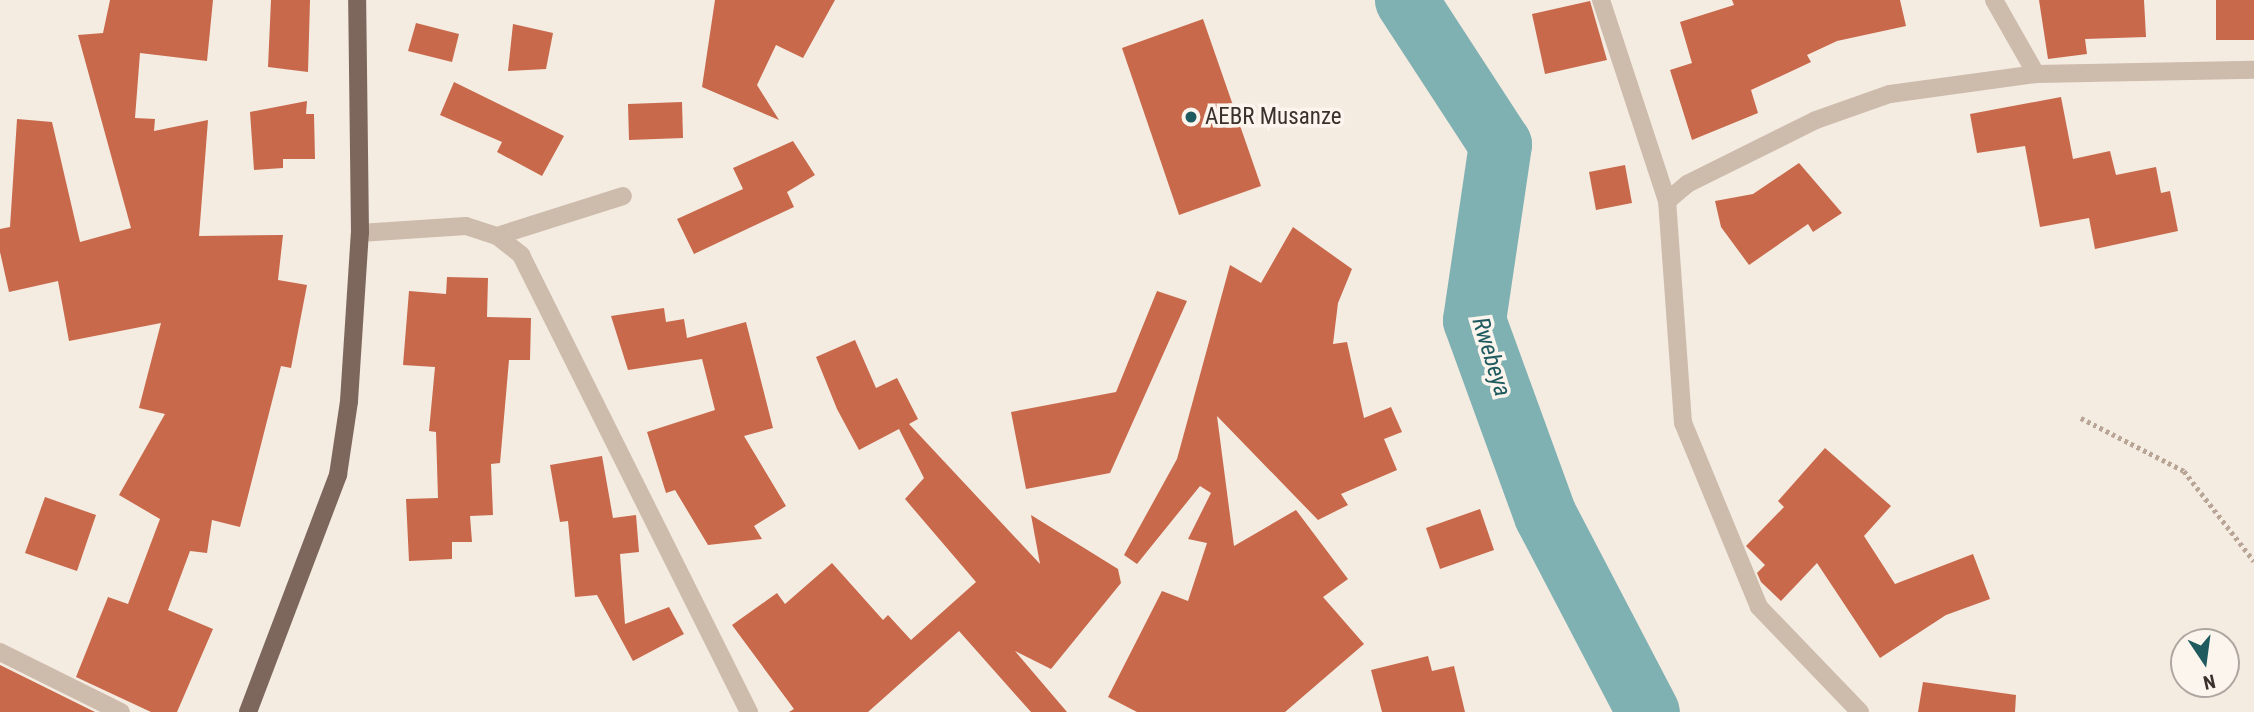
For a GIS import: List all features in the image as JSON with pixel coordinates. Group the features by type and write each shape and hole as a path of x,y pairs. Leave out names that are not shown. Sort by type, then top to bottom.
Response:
{"main road":[{"path":"248,712 338,475 360,233 357,0"}],"street":[{"path":"1601,0 1667,201 1683,423 1759,607 1860,712"},
{"path":"1994,0 2036,75"},
{"path":"1667,201 1687,184 1804,126 1890,94 2036,75 2254,70"},
{"path":"496,236 623,196"},
{"path":"360,233 466,226 496,236 520,255 749,712"},
{"path":"0,652 121,712"}],"path":[{"path":"2081,418 2184,471 2254,561"}],"building":[{"path":"110,0 213,0 207,61 140,53 135,118 155,119 154,131 208,120 199,236 283,235 278,280 307,285 291,368 281,366 240,527 212,520 207,553 190,551 168,610 213,629 177,712 151,712 76,677 108,597 128,604 160,519 119,495 165,414 139,408 161,323 69,341 58,281 9,292 0,252 0,229 10,227 17,119 52,122 80,242 131,228 78,35 103,33"},
{"path":"271,0 310,0 308,72 268,67"},
{"path":"715,0 835,0 803,58 776,45 757,85 779,120 702,87"},
{"path":"1732,0 1900,0 1906,26 1837,41 1807,55 1811,62 1751,90 1758,113 1692,140 1670,70 1692,63 1680,22 1734,5"},
{"path":"2039,0 2144,0 2146,37 2085,39 2087,54 2048,59"},
{"path":"2216,0 2254,0 2254,40 2216,40"},
{"path":"1590,1 1607,60 1545,74 1532,14"},
{"name":"AEBR Musanze","path":"1203,19 1261,186 1179,215 1122,48"},
{"path":"416,23 459,34 452,62 408,51"},
{"path":"513,24 553,33 546,69 508,71"},
{"path":"454,82 564,136 542,176 497,152 502,142 440,115"},
{"path":"2061,97 2073,159 2110,151 2116,175 2156,167 2161,193 2170,191 2178,231 2095,249 2089,218 2040,227 2025,146 1977,153 1970,114"},
{"path":"307,101 306,114 314,114 315,159 283,159 283,168 254,170 250,112"},
{"path":"682,102 683,138 629,140 628,104"},
{"path":"793,141 815,175 787,192 794,207 694,254 677,219 743,189 733,168"},
{"path":"1799,163 1842,213 1813,232 1808,224 1749,265 1721,227 1715,201 1753,194"},
{"path":"1625,165 1632,203 1596,210 1589,172"},
{"path":"1293,227 1352,269 1338,303 1333,344 1347,342 1364,418 1391,407 1402,432 1384,439 1397,470 1341,494 1348,505 1318,520 1217,416 1234,546 1296,510 1348,579 1323,597 1364,644 1285,712 1137,712 1108,697 1162,591 1188,601 1207,543 1188,539 1211,493 1200,486 1137,564 1124,555 1177,459 1230,265 1261,283"},
{"path":"447,277 488,278 487,317 531,318 530,360 509,360 500,463 491,464 493,515 470,516 472,542 452,542 452,559 409,561 406,499 438,498 436,432 429,431 435,367 403,365 409,291 446,294"},
{"path":"1157,291 1187,301 1110,473 1026,489 1011,412 1116,392"},
{"path":"664,308 666,322 684,319 687,338 746,322 773,428 744,436 786,506 754,526 762,539 708,545 675,490 666,493 647,432 715,410 702,359 628,370 611,316"},
{"path":"855,340 876,388 897,378 918,419 909,424 1040,564 1031,515 1118,569 1121,583 1051,669 1015,651 1067,712 1031,712 959,631 868,712 789,712 794,709 732,625 777,593 785,604 832,563 883,620 888,615 911,640 976,582 905,499 924,478 899,429 859,450 837,409 816,357"},
{"path":"1825,448 1891,506 1864,536 1895,584 1973,554 1990,599 1946,615 1880,658 1817,563 1781,601 1761,582 1757,573 1765,565 1746,546 1784,507 1778,501"},
{"path":"602,456 613,518 636,515 639,552 620,554 625,624 669,607 684,634 633,661 597,595 575,597 568,521 560,522 550,465"},
{"path":"45,497 96,515 77,571 25,553"},
{"path":"1480,509 1494,550 1440,569 1426,528"},
{"path":"1428,656 1432,671 1454,666 1465,712 1382,712 1371,670"},
{"path":"0,665 95,712 0,712"},
{"path":"1923,682 2016,695 2015,712 1918,712"}],"waterway":[{"name":"Rwebeya","path":"1406,0 1500,144 1474,320 1545,515 1648,712"}],"place":[{"name":"AEBR Musanze","path":"1191,117"}]}
